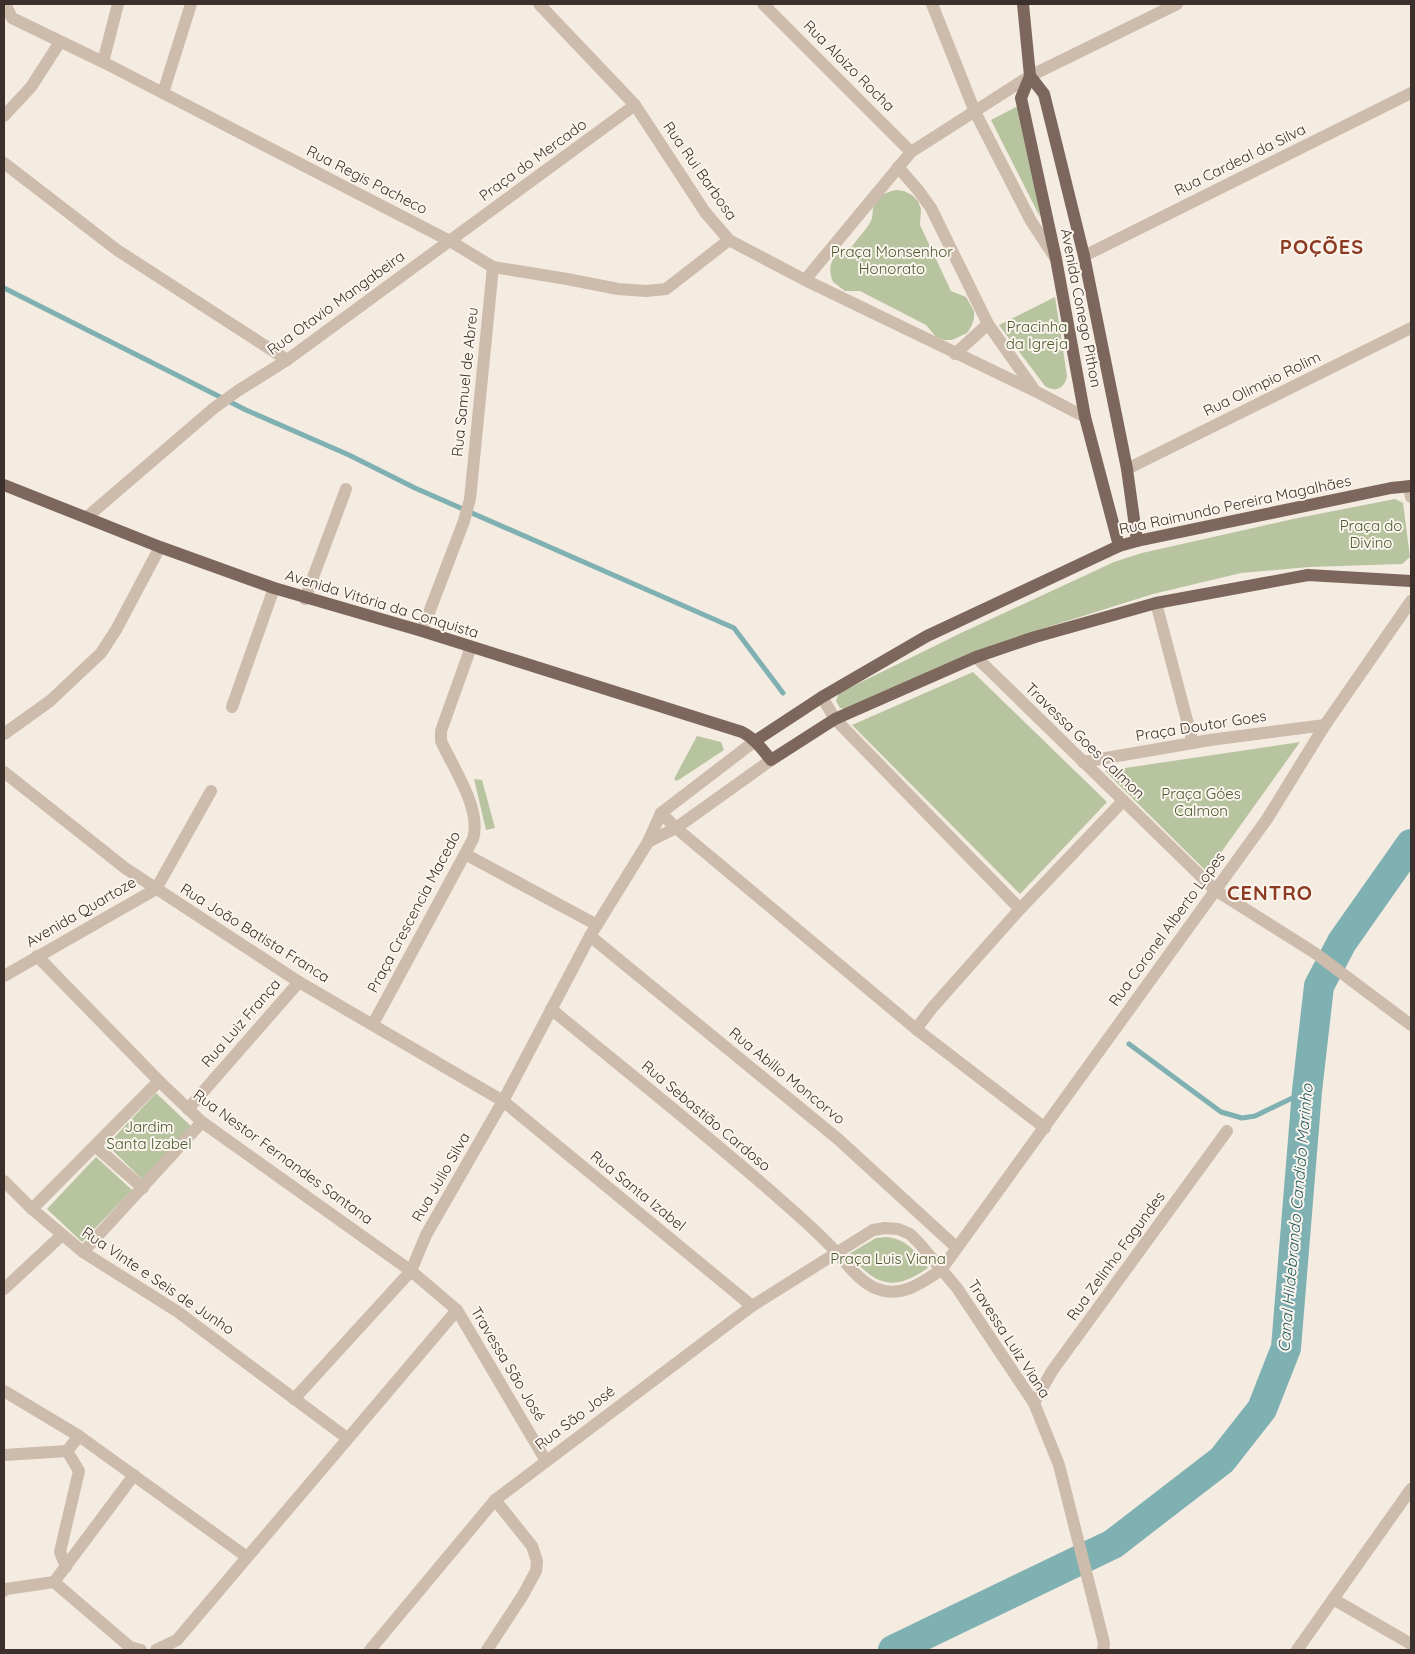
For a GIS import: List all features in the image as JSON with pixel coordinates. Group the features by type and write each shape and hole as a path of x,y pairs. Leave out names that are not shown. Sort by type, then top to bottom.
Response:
{"main road":[{"name":"Avenida Conego Pithon","path":"1023,4 1030,76 1022,98 1056,259 1085,417 1119,546"},
{"name":"Avenida Conego Pithon","path":"1030,76 1044,94 1084,256 1127,468 1137,541"},
{"name":"Avenida Vitória da Conquista","path":"4,485 160,547 305,599 422,631 742,732 749,735 755,741"},
{"name":"Rua Raimundo Pereira Magalhães","path":"755,741 822,697 927,636 1119,546 1337,499 1411,490"},
{"path":"755,741 771,760 835,719 976,657 1034,637 1156,603 1308,575 1411,581"}],"street":[{"name":"Rua Regis Pacheco","path":"5,4 8,17 103,62 450,240 493,267 567,278 618,289 646,291 666,288 729,240"},
{"path":"103,62 118,4"},
{"path":"162,93 191,4"},
{"name":"Rua Rui Barbosa","path":"539,4 635,105 705,212 729,240 805,280 1085,417"},
{"name":"Rua Aloizo Rocha","path":"763,4 911,152"},
{"path":"932,4 975,112 1031,221 1056,259"},
{"path":"805,280 911,152 1030,76 1176,4"},
{"path":"4,116 31,87 60,42"},
{"name":"Rua Cardeal da Silva","path":"1084,256 1411,93"},
{"name":"Praça do Mercado","path":"450,240 635,105"},
{"path":"4,163 117,250 287,360"},
{"path":"898,167 918,190 930,208 988,324 1035,391"},
{"name":"Rua Otavio Mangabeira","path":"87,517 214,408 287,360 450,240"},
{"name":"Rua Samuel de Abreu","path":"422,631 464,521 470,499 493,267"},
{"path":"956,354 988,324"},
{"name":"Rua Olimpio Rolim","path":"1127,468 1411,328"},
{"path":"305,599 346,489"},
{"path":"4,734 50,701 101,653 116,630 160,547"},
{"path":"232,707 274,588"},
{"name":"Rua Coronel Alberto Lopes","path":"940,1270 1045,1128 1267,818 1325,725 1411,601"},
{"path":"1156,603 1193,743"},
{"name":"Praça Crescencia Macedo","path":"373,1024 465,854 476,829 471,804 441,741 440,731 470,647"},
{"name":"Travessa Goes Calmon","path":"976,657 1215,890 1315,953 1411,1026"},
{"path":"822,697 835,719 1020,909"},
{"name":"Praça Doutor Goes","path":"1083,762 1193,743 1325,725"},
{"name":"Rua Raimundo Pereira Magalhães","path":"503,1101 594,930 648,842 661,813 755,741"},
{"path":"648,842 676,828 771,760"},
{"name":"Rua João Batista Franca","path":"4,772 125,868 299,982 503,1101"},
{"name":"Avenida Quartoze","path":"4,976 156,888 211,791"},
{"path":"916,1029 932,1008 1020,909 1123,800"},
{"path":"661,813 676,828 916,1029 1045,1128"},
{"name":"Rua Abilio Moncorvo","path":"465,854 594,930 838,1139 957,1248"},
{"name":"Rua Nestor Fernandes Santana","path":"37,956 159,1081 202,1122 411,1271"},
{"name":"Rua Luiz França","path":"188,1108 299,982"},
{"name":"Rua Sebastião Cardoso","path":"551,1009 773,1193 836,1252"},
{"path":"32,1209 159,1081"},
{"name":"Rua Julio Silva","path":"294,1399 411,1271 426,1236 503,1101"},
{"name":"Rua Santa Izabel","path":"503,1101 752,1306"},
{"path":"83,1252 202,1122"},
{"name":"Rua Zelinho Fagundes","path":"1034,1403 1052,1371 1227,1130"},
{"path":"95,1146 143,1188"},
{"name":"Rua Vinte e Seis de Junho","path":"4,1181 32,1209 83,1252 178,1312 347,1438"},
{"name":"Travessa Luiz Viana","path":"836,1252 873,1230 885,1228 898,1229 910,1234 957,1288 1034,1403 1059,1465 1098,1622 1107,1648"},
{"path":"4,1289 62,1235"},
{"path":"836,1252 862,1279 874,1288 888,1292 904,1292 918,1286 940,1270"},
{"name":"Rua São José","path":"370,1650 494,1500 752,1306 836,1252"},
{"name":"Travessa São José","path":"411,1271 456,1310 546,1461"},
{"path":"156,1650 177,1640 456,1310"},
{"path":"4,1391 79,1436 247,1557"},
{"path":"4,1455 67,1451 79,1436"},
{"path":"66,1566 60,1552 79,1472 67,1451"},
{"path":"4,1591 6,1589 54,1582 134,1475"},
{"path":"1297,1650 1411,1489"},
{"path":"487,1650 523,1595 536,1571 537,1561 532,1546 494,1500"},
{"path":"54,1582 130,1647 141,1650"},
{"path":"1333,1599 1411,1644"}],"green space":[{"path":"1022,104 1040,217 991,120"},
{"name":"Praça Monsenhor Honorato","path":"896,190 912,195 918,201 921,209 920,225 951,291 966,297 974,311 974,319 967,333 952,340 936,337 926,325 860,291 845,291 833,282 830,270 833,260 840,253 851,248 866,229 871,221 874,205 878,198"},
{"name":"Pracinha da Igreja","path":"1055,297 1067,376 1062,386 1053,389 1045,386 999,325"},
{"name":"Praça do Divino","path":"1395,499 1403,503 1410,557 1402,564 1309,567 1241,573 1153,594 1032,632 846,709 840,708 836,701 839,693 961,633 1114,562 1142,553 1293,519"},
{"path":"973,672 1107,802 1020,894 852,725"},
{"path":"697,736 721,742 724,750 677,781 674,779"},
{"name":"Praça Góes Calmon","path":"1300,742 1207,872 1105,771"},
{"path":"474,779 482,780 495,828 486,830"},
{"name":"Jardim Santa Izabel","path":"156,1093 192,1127 142,1179 107,1145"},
{"path":"96,1157 132,1190 82,1242 47,1209"},
{"name":"Praça Luis Viana","path":"886,1237 905,1243 928,1268 916,1276 905,1280 895,1283 886,1282 868,1273 849,1254 876,1238"}],"waterway":[{"path":"4,288 246,410 349,455 415,488 734,628 783,693"},
{"name":"Canal Hildebrando Candido Marinho","path":"893,1650 1113,1544 1222,1460 1262,1409 1286,1348 1307,1091 1319,986 1342,942 1411,844"},
{"path":"1129,1044 1221,1112 1242,1118 1255,1116 1307,1091"}],"district":[{"name":"POÇÕES","path":"1322,247"},
{"name":"CENTRO","path":"1270,893"}]}
